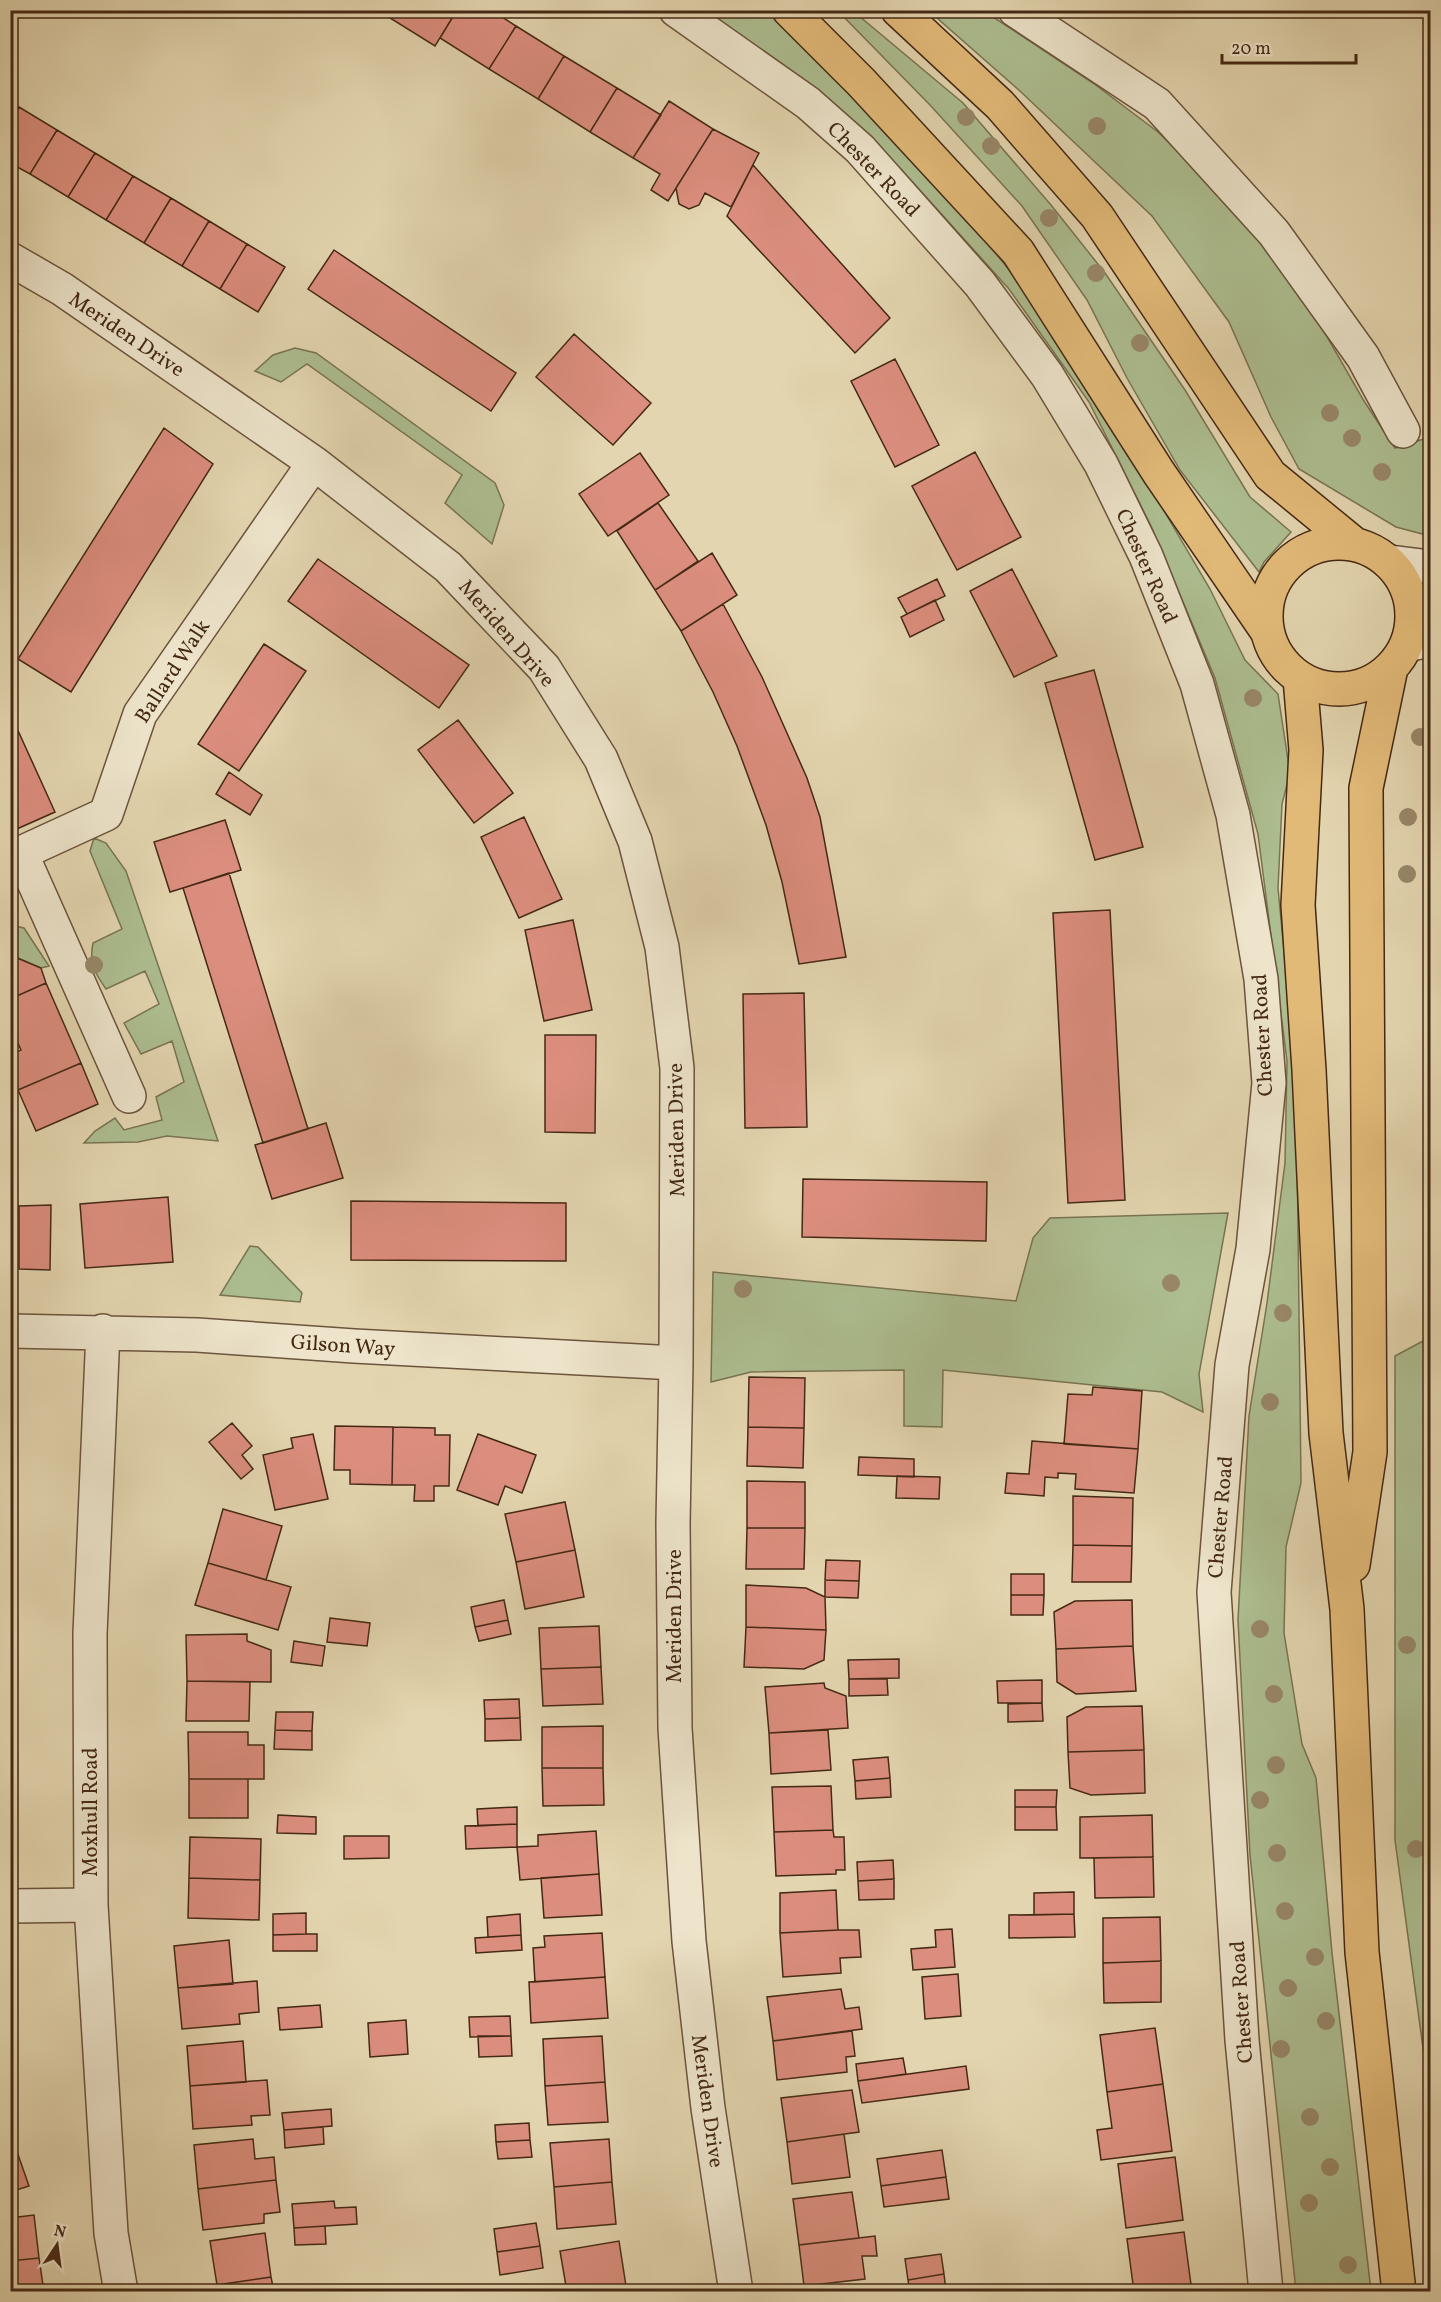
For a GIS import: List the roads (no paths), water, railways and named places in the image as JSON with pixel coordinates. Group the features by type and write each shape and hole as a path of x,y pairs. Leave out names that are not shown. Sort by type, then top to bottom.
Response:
{"main road":[{"path":"789,10 861,82 1018,252 1159,473 1267,631"},
{"path":"898,10 1000,105 1097,216 1270,475 1353,543 1374,551 1390,562 1410,594 1413,617 1409,651 1371,683 1334,689 1300,678 1280,659 1271,645 1267,631 1266,608 1272,586 1285,566 1303,551 1325,544 1353,543"},
{"name":"Chester Road","path":"1347,1609 1370,1452 1366,788 1409,651"},
{"name":"Chester Road","path":"1300,678 1306,750 1298,905 1309,1070 1326,1434 1347,1609 1362,1952 1399,2292"}],"street":[{"name":"Chester Road","path":"676,10 808,103 860,149 980,284 1047,375 1101,465 1146,556 1197,684 1233,815 1261,979 1269,1083 1253,1249 1232,1365 1214,1592 1242,2040 1266,2292"},
{"path":"1015,10 1156,104 1164,112 1274,233 1363,357 1403,431"},
{"name":"Meriden Drive","path":"10,259 62,289 315,463 448,567 544,668 601,759 635,841 662,947 677,1068 673,1523 676,1751 689,1941 708,2108 736,2292"},
{"name":"Ballard Walk","path":"129,1096 16,856 106,814 140,714 315,463"},
{"path":"1390,562 1431,567"},
{"name":"Gilson Way","path":"10,1330 197,1335 354,1346 676,1363"},
{"name":"Moxhull Road","path":"103,1331 90,1634 91,1905 111,2233 121,2292"},
{"path":"10,1906 91,1905"}]}
